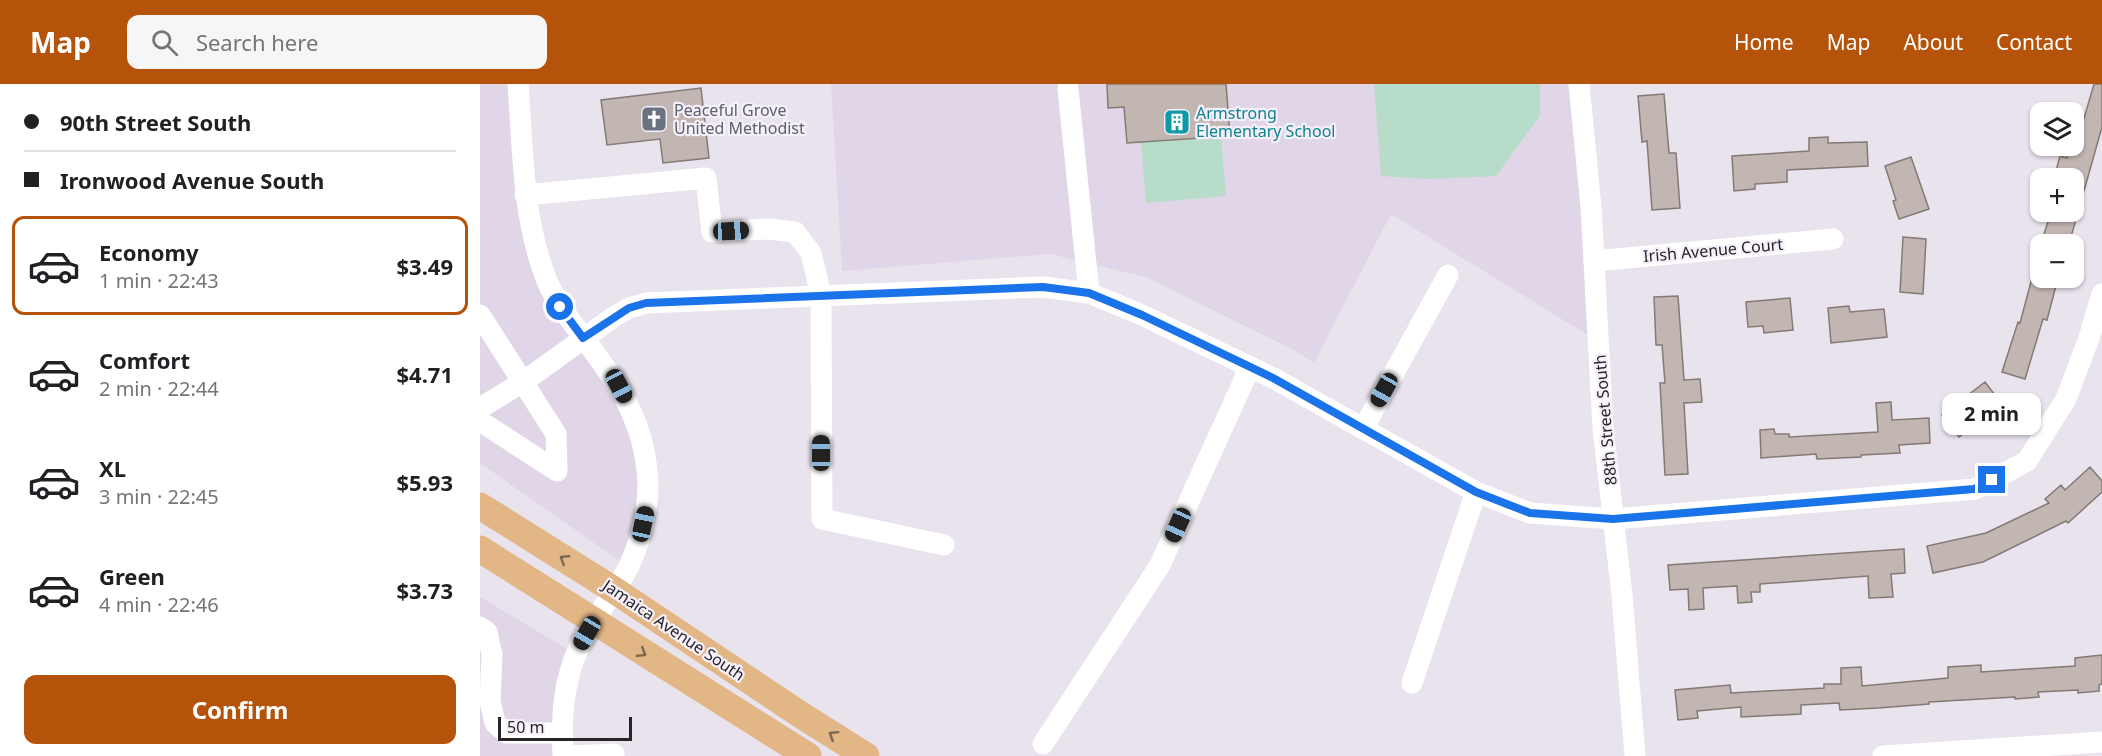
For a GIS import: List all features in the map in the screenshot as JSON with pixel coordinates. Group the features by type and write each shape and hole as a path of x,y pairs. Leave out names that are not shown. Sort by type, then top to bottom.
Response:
{"main road":[{"name":"Jamaica Avenue South","path":"480,506 614,590 866,756"},
{"name":"Jamaica Avenue South","path":"480,549 808,756"}],"street":[{"path":"518,84 525,195 530,228 548,282 560,307 619,386 631,410 641,434 648,486 640,536 628,567 593,621 570,669 564,693 563,756"},
{"name":"88th Street South","path":"1579,84 1594,261 1603,428 1635,756"},
{"path":"1068,89 1089,293"},
{"path":"525,195 705,178 712,232 768,229 795,232 812,253 821,295 822,519 944,545"},
{"name":"Irish Avenue Court","path":"1594,261 1833,239"},
{"path":"1363,429 1448,275"},
{"path":"480,408 523,382 629,308 646,303 1043,287 1089,293 1142,315 1250,367 1476,492 1530,513 1613,519 1974,489 2027,461 2066,399 2089,338 2102,294"},
{"path":"480,315 556,434 557,471 480,421"},
{"path":"1043,744 1160,565 1250,367"},
{"path":"1412,683 1476,492"},
{"path":"480,627 487,632 492,655 490,701 495,723 506,733 562,733"},
{"path":"1883,756 2002,752 2102,742"},
{"path":"572,756 614,754"}],"shaded area":[{"path":"480,84 518,84 538,256 619,386 646,461 628,567 480,463"},
{"path":"831,84 1580,84 1599,342 1391,214 1314,363 1290,348 1146,277 1050,254 842,271"},
{"path":"480,597 576,654 563,756 480,756"}],"green space":[{"path":"1374,84 1540,84 1540,116 1496,176 1429,179 1381,176"},
{"path":"1221,136 1226,196 1146,203 1141,142"}],"building":[{"name":"Armstrong Elementary School","path":"1107,84 1226,84 1230,136 1127,143 1124,107 1108,108"},
{"path":"2094,84 2102,84 2102,127 2084,191 2084,168 2057,168 2060,156 2067,158 2068,156 2084,156 2084,118"},
{"name":"Peaceful Grove United Methodist","path":"701,88 709,158 663,163 660,139 607,145 601,100"},
{"path":"1664,94 1669,153 1676,153 1680,208 1652,210 1647,141 1642,142 1638,96"},
{"path":"1828,137 1828,143 1867,142 1868,166 1787,170 1787,182 1755,184 1755,189 1734,191 1732,156 1809,151 1809,138"},
{"path":"1911,157 1929,209 1899,219 1893,201 1896,200 1885,166"},
{"path":"2048,222 2075,222 2072,234 2044,234"},
{"path":"1903,237 1926,239 1923,294 1900,292"},
{"path":"2030,286 2030,288 2055,288 2047,320 2043,319 2025,379 2002,372 2018,322 2020,323"},
{"path":"1678,296 1684,380 1700,379 1702,402 1684,403 1688,474 1665,475 1660,383 1665,383 1662,345 1656,345 1654,297"},
{"path":"1790,298 1793,330 1764,333 1763,326 1748,327 1746,302"},
{"path":"1849,306 1850,312 1884,309 1887,337 1831,343 1828,308"},
{"path":"1985,382 2005,408 1990,420 1986,416 1959,437 1942,415"},
{"path":"1891,402 1892,420 1929,418 1930,443 1899,445 1900,453 1861,455 1861,457 1817,459 1816,454 1761,458 1760,430 1774,429 1775,434 1789,434 1789,437 1878,432 1876,403"},
{"path":"2090,467 2102,481 2102,492 2068,523 2066,521 1983,562 1933,573 1927,546 1986,533 2049,503 2045,499 2061,485 2065,490"},
{"path":"1904,549 1905,573 1891,574 1893,597 1869,598 1868,576 1760,584 1760,592 1751,592 1752,602 1738,603 1737,586 1703,588 1704,609 1689,610 1688,589 1670,590 1668,565"},
{"path":"2102,655 2102,684 2099,685 2099,691 2038,692 2039,697 1929,702 1929,704 1840,710 1839,703 1801,705 1801,714 1741,717 1741,707 1697,711 1698,718 1678,720 1675,690 1730,685 1731,693 1824,688 1824,684 1841,684 1841,668 1861,667 1862,686 1948,678 1948,667 1981,665 1981,672 2075,666 2075,658"}],"place":[{"name":"Peaceful Grove United Methodist","path":"654,119"},
{"name":"Armstrong Elementary School","path":"1177,122"}],"route":[{"path":"560,307 583,338 629,308 646,303 1043,287 1089,293 1142,315 1273,378 1476,492 1530,513 1613,519 1974,489 1992,480"}]}
